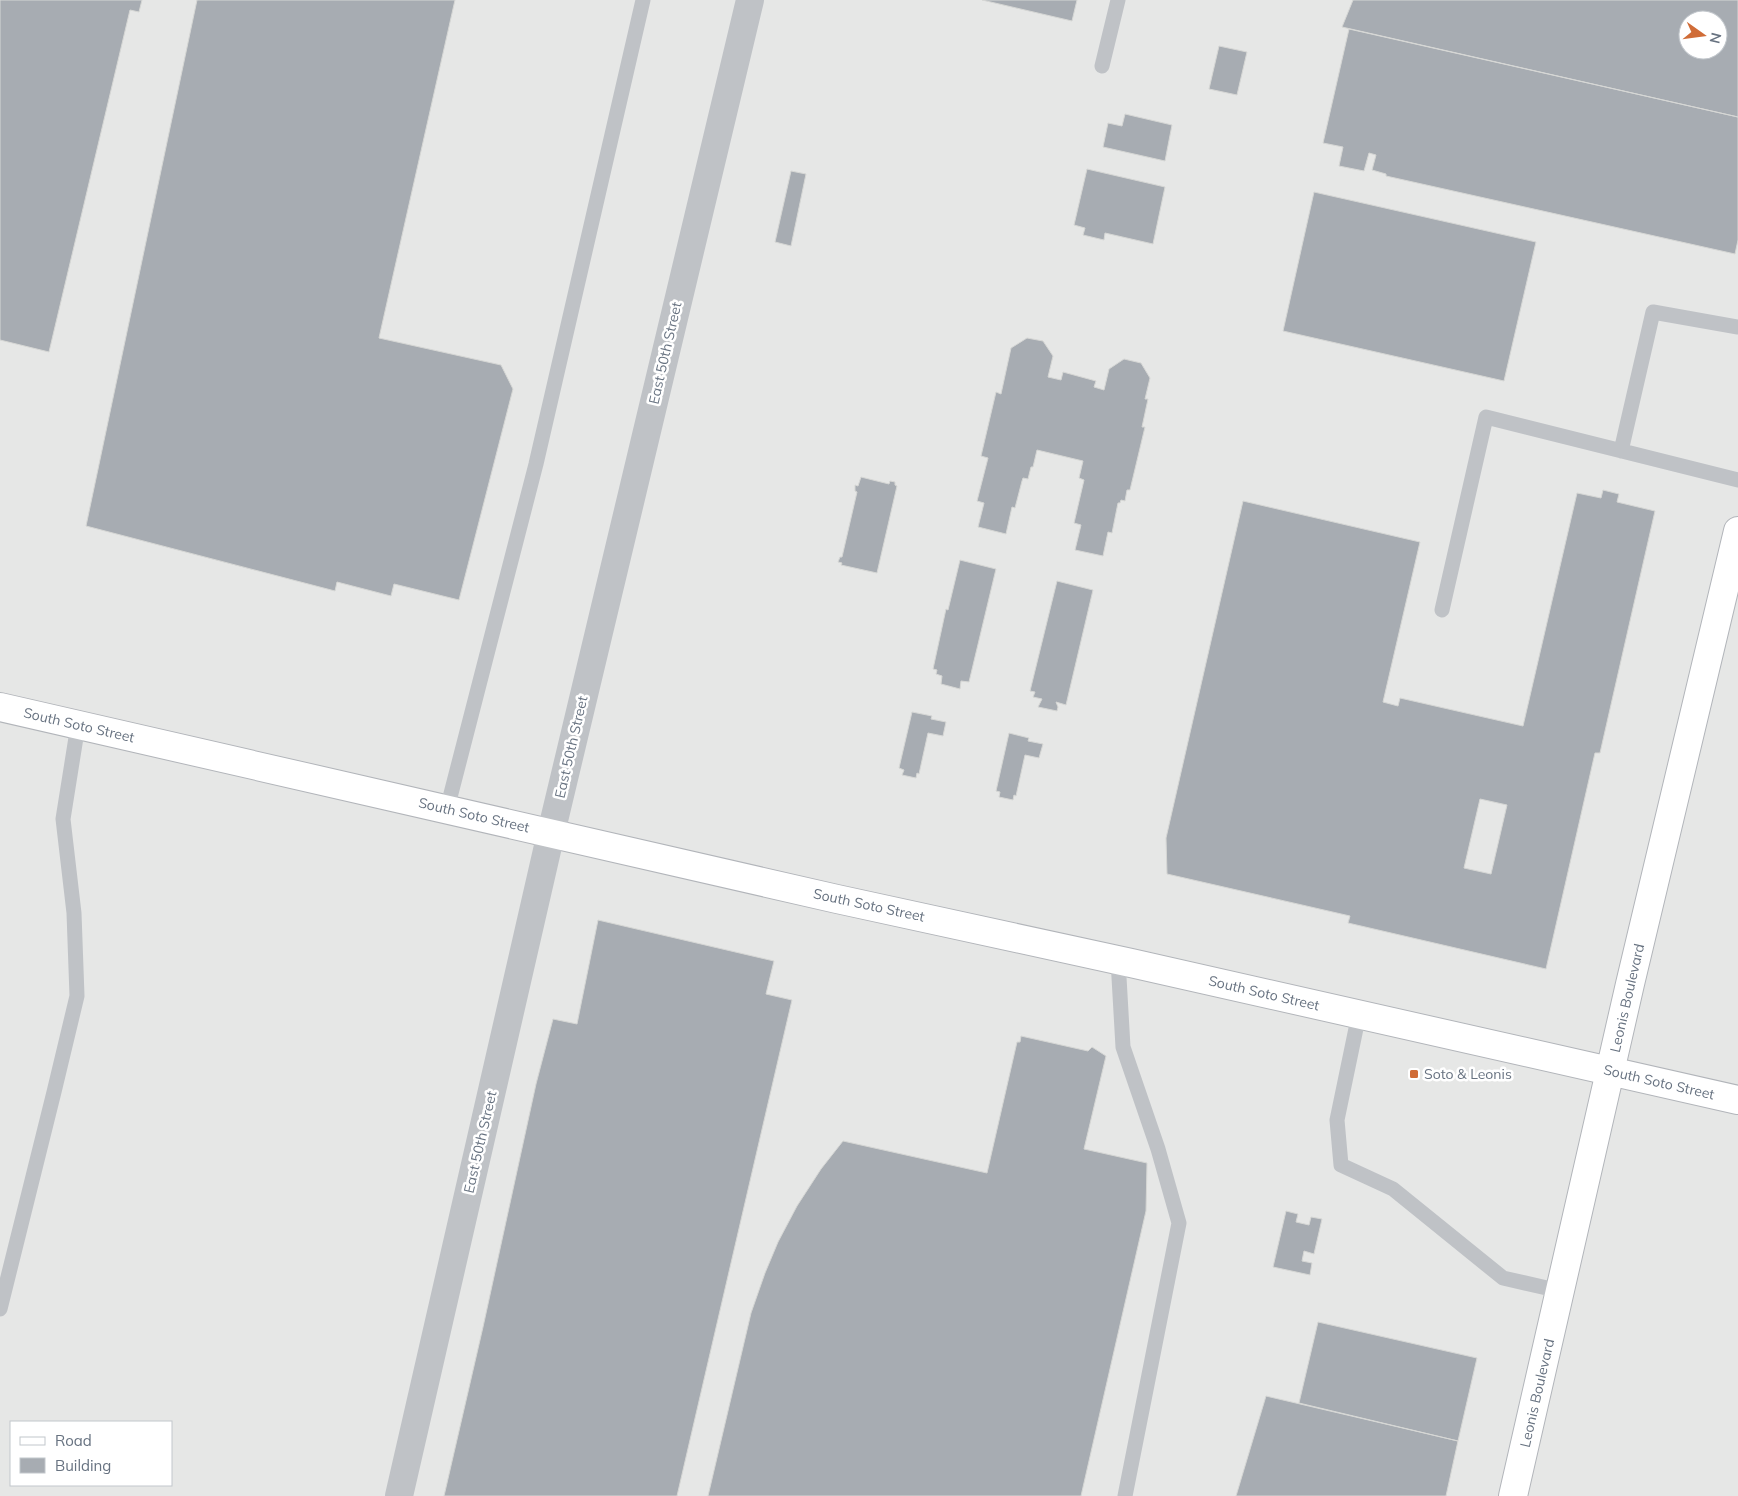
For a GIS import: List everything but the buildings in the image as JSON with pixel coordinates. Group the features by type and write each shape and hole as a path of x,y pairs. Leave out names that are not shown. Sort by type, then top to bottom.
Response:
{"main road":[{"name":"Leonis Boulevard","path":"1513,1496 1610,1071 1738,531"},
{"name":"South Soto Street","path":"0,707 837,899 1118,960 1738,1100"}],"street":[{"name":"East 50th Street","path":"399,1496 551,833 750,0"}],"lane":[{"path":"447,809 536,464 643,0"},
{"path":"1102,66 1118,0"},
{"path":"1621,451 1653,312 1738,326"},
{"path":"1442,610 1486,417 1738,480"},
{"path":"0,1309 77,996 74,913 63,819 78,725"},
{"path":"1118,960 1123,1047 1158,1149 1180,1223 1125,1496"},
{"path":"1358,1014 1337,1120 1341,1165 1393,1189 1503,1278 1560,1291"}],"shaded area":[{"path":"0,0 1738,0 1738,1496 0,1496"}],"place":[{"name":"Soto & Leonis","path":"1414,1074"}]}
